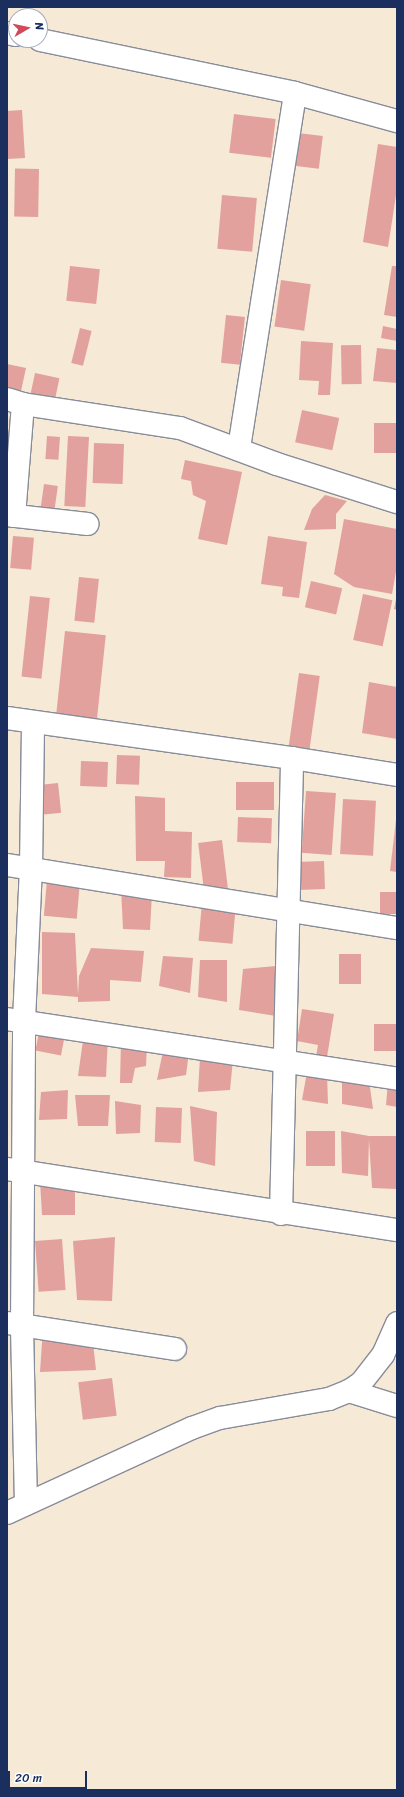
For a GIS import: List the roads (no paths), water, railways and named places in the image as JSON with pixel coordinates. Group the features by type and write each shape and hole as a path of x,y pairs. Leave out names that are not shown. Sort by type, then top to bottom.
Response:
{"street":[{"path":"48,42 295,93 397,121"},
{"path":"239,448 295,93"},
{"path":"87,524 11,515 15,402 180,428 239,448 277,464 397,502"},
{"path":"7,718 292,758 397,776"},
{"path":"33,722 31,868 15,1020 16,1170 14,1324 17,1508 192,1428 220,1418 329,1399 349,1391 361,1383 383,1355 397,1323"},
{"path":"281,1214 286,1062 292,758"},
{"path":"7,865 397,928"},
{"path":"15,1020 397,1079"},
{"path":"16,1170 281,1214 397,1230"},
{"path":"14,1324 175,1349"},
{"path":"349,1391 397,1406"}]}
